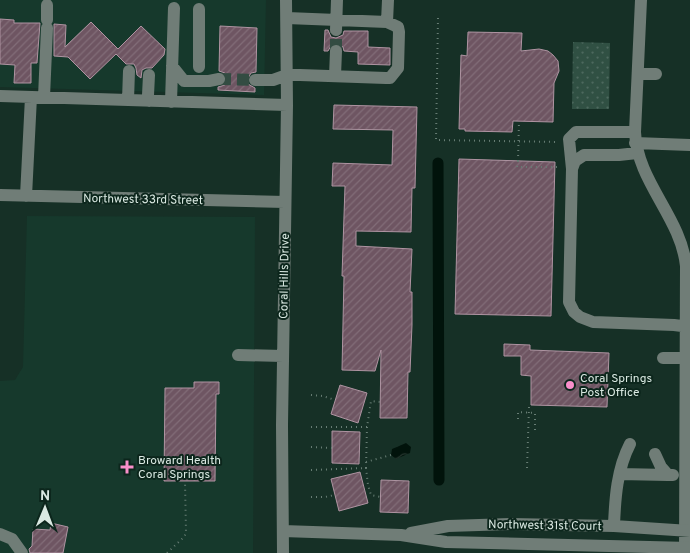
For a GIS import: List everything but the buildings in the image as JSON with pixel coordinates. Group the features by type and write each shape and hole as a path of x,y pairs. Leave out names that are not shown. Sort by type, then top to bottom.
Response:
{"street":[{"name":"Coral Hills Drive","path":"283,553 283,356 287,106 286,0"},
{"path":"336,26 337,0"},
{"path":"387,22 388,0"},
{"path":"641,0 636,143 650,184 688,258 688,326 685,358 686,550"},
{"path":"44,98 47,5"},
{"path":"174,8 172,66 175,102"},
{"path":"199,8 199,67"},
{"path":"257,80 273,80 287,75 390,78 398,68 399,32 398,28 387,22 336,26 287,18"},
{"path":"335,76 336,51"},
{"path":"172,66 184,81"},
{"path":"128,100 129,71"},
{"path":"638,74 656,74"},
{"path":"148,75 149,101"},
{"path":"184,81 214,80 208,103"},
{"path":"175,102 184,81"},
{"path":"0,96 287,106"},
{"path":"26,196 30,97"},
{"path":"688,326 593,322 580,317 571,308 569,302 572,169 570,139 576,132 636,143 690,145"},
{"path":"572,169 575,161 584,155 619,155 636,143"},
{"name":"Northwest 33rd Street","path":"0,195 285,202"},
{"path":"238,355 283,356"},
{"path":"663,358 685,358"},
{"path":"614,526 623,458 630,444"},
{"path":"654,454 660,467 668,475"},
{"path":"620,474 685,475"},
{"name":"Northwest 31st Court","path":"401,535 463,525 614,526 687,531"},
{"name":"Northwest 31st Court","path":"283,531 401,535 446,542 532,549 686,550"},
{"path":"0,534 12,539 22,553"}],"path":[{"path":"438,18 436,140 558,142"},
{"path":"519,121 517,167 559,167"},
{"path":"311,395 336,400"},
{"path":"380,402 371,402 367,428 366,468 368,485 372,495 381,497"},
{"path":"527,468 529,407"},
{"path":"518,419 518,412 536,412 535,433"},
{"path":"311,427 367,428"},
{"path":"311,447 332,448"},
{"path":"366,462 392,455"},
{"path":"311,470 366,468"},
{"path":"167,553 186,533 185,481"},
{"path":"311,496 324,497 335,494"}],"shaded area":[{"path":"0,0 266,0 264,95 0,87"},
{"path":"573,42 610,43 609,109 572,109"},
{"name":"Broward Health Coral Springs","path":"27,216 255,217 253,553 0,553 0,381 15,380 23,367"}],"water":[{"path":"406,443 411,447 410,453 396,459 391,455 392,449"}],"waterway":[{"path":"438,163 439,480"}],"tunnel":[{"path":"336,30 336,51"},
{"path":"219,79 255,80"}],"place":[{"name":"Coral Springs Post Office","path":"570,385"},
{"name":"Broward Health Coral Springs","path":"127,467"}]}
